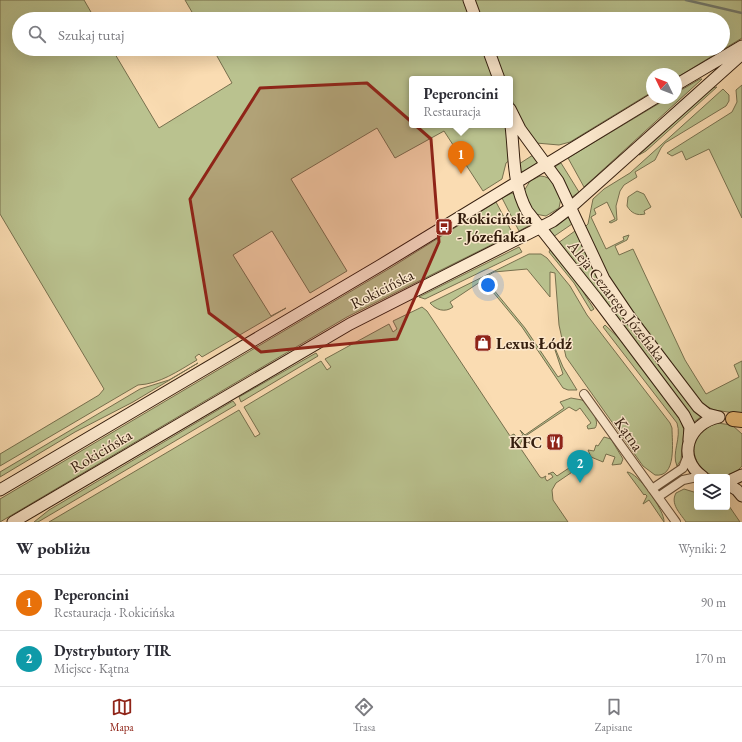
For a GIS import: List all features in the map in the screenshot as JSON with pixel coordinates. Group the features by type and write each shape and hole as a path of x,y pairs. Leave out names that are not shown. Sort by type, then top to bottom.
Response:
{"main road":[{"path":"469,0 473,12"},
{"path":"730,53 742,46"},
{"name":"Rokicińska","path":"13,522 340,330 540,228 570,208 742,54"},
{"path":"491,56 498,76"},
{"path":"682,81 725,56"},
{"name":"Rokicińska","path":"0,490 375,269 646,103"},
{"name":"Aleja Cezarego Józefiaka","path":"513,115 520,129 558,181 593,260 616,298 698,407 707,414 719,417"},
{"name":"Aleja Cezarego Józefiaka","path":"511,128 516,182 524,205 540,228 596,298 684,415 690,427 688,456"},
{"path":"689,440 699,425 709,419 719,417 739,421"},
{"path":"688,456 694,468 700,474"},
{"path":"730,481 742,475"},
{"path":"730,486 742,496"}],"street":[{"name":"Kątna","path":"584,394 676,522"},
{"path":"652,489 683,468 688,456"},
{"path":"658,498 685,480 694,478"}],"highlighted area":[{"path":"367,83 431,139 439,242 397,339 261,352 209,313 190,199 260,88"}],"green space":[{"path":"0,0 84,0 91,12 12,12 12,56 116,56 159,128 232,83 217,56 486,56 493,76 409,76 409,128 507,128 510,160 506,163 502,179 483,191 444,131 395,158 377,128 291,179 347,271 310,293 272,231 233,255 271,316 286,308 202,357 199,354 195,357 197,360 169,376 161,380 138,385 0,466 0,454 99,395 104,389 0,214"},
{"path":"185,0 464,0 469,12 192,12"},
{"path":"473,0 742,0 742,38 730,45 730,12 477,12"},
{"path":"495,56 712,56 682,74 682,68 646,68 646,96 570,142 559,145 536,143 525,128 513,102 513,76 502,76"},
{"path":"700,79 702,79 682,97 682,90"},
{"path":"742,85 742,218 709,149 686,160 682,151 672,156 667,153 732,112 737,102 736,90"},
{"path":"717,87 646,151 639,155 712,88"},
{"path":"723,89 729,95 729,101 726,106 665,143 655,160 635,172 637,177 624,185 620,191 616,206 617,220 611,223 609,222 615,219 607,202 594,209 596,214 591,217 606,249 624,240 623,237 629,235 627,240 615,246 619,255 633,249 685,360 706,394 739,377 734,365 742,361 742,414 714,410 702,404 614,286 603,267 585,227 588,224 593,199 604,189 630,173"},
{"path":"658,104 675,104 584,187 568,158"},
{"path":"533,155 539,163 520,174 519,164"},
{"path":"561,163 579,192 572,197 555,168"},
{"path":"540,176 551,180 561,198 559,208 546,216 535,214 527,201 524,191 530,181"},
{"path":"637,191 644,194 651,207 644,211 645,214 639,215 634,213 627,206 628,197"},
{"path":"512,193 514,194 530,225 519,231 502,198"},
{"path":"496,202 513,234 347,317 0,522 0,499 392,267"},
{"path":"567,215 572,224 553,237 547,227"},
{"path":"575,231 599,280 702,416 694,422 688,411 558,243"},
{"path":"519,247 522,252 425,299 419,297"},
{"path":"550,250 577,282 594,309 591,311 574,283 549,252"},
{"path":"529,254 541,254 547,258 570,286 587,315 670,423 672,428 672,458 667,471 662,474 655,475 643,466 566,357 559,325 555,273 550,272 550,297 527,269 494,272 484,278 525,328 558,377 563,374 552,341 563,367 577,390 568,390 563,388 522,327 483,280 450,302 453,307 450,309 441,310 430,303"},
{"path":"422,307 427,311 510,436 514,434 517,438 523,435 520,430 525,435 564,408 560,402 571,398 582,400 593,413 596,425 595,428 588,429 587,426 591,423 580,408 576,411 569,407 524,437 520,444 521,449 540,477 542,478 546,476 545,478 547,481 553,477 551,474 548,474 553,472 557,476 575,464 572,458 577,455 581,458 581,466 556,483 552,490 553,500 568,522 49,522 239,410 255,437 260,434 244,407 321,361 327,370 331,367 325,359 389,324 393,332 397,329 393,321"},
{"path":"605,325 622,341 680,419 684,430 681,460 677,466 675,456 678,434 677,423 603,327"},
{"path":"316,353 318,356 241,402 239,397"},
{"path":"198,363 133,402 75,432 0,477 0,472 140,389 169,380"},
{"path":"233,401 236,405 38,522 34,522 49,510"},
{"path":"717,423 732,425 742,434 742,466 730,475 707,473 699,464 694,454 695,442 702,431"},
{"path":"604,437 611,439 623,459 621,464 612,465 615,457 606,454 603,462 591,457 588,450 594,451 596,445 598,446"},
{"path":"627,472 638,478 656,501 664,522 649,500 643,504 647,496 645,494 644,495"},
{"path":"684,489 694,492 694,510 730,510 730,507 740,522 686,522 676,508 674,497 676,493"}],"waterway":[{"path":"686,0 742,13"}],"place":[{"name":"Peperoncini","path":"461,174"},
{"name":"Rokicińska - Józefiaka","path":"444,227"},
{"name":"Lexus Łódź","path":"483,343"},
{"name":"KFC","path":"555,442"},
{"name":"Dystrybutory TIR","path":"580,483"}]}
